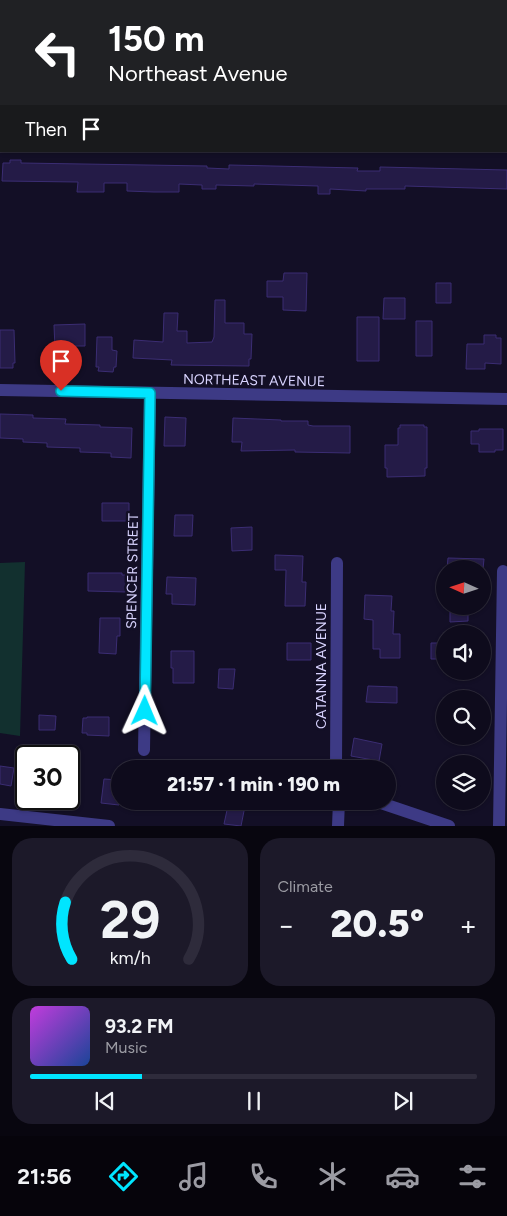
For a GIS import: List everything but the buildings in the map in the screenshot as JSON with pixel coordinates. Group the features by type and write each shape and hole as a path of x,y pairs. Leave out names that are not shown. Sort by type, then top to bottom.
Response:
{"street":[{"name":"NORTHEAST AVENUE","path":"0,390 507,399"},
{"name":"SPENCER STREET","path":"144,750 150,393"},
{"name":"CATANNA AVENUE","path":"336,760 337,563"},
{"path":"499,826 503,571"},
{"path":"396,808 449,826"},
{"path":"338,826 339,810"},
{"path":"0,814 109,826"}],"green space":[{"path":"25,562 20,736 0,733 0,563"}],"route":[{"path":"61,391 150,393 145,711"}]}
